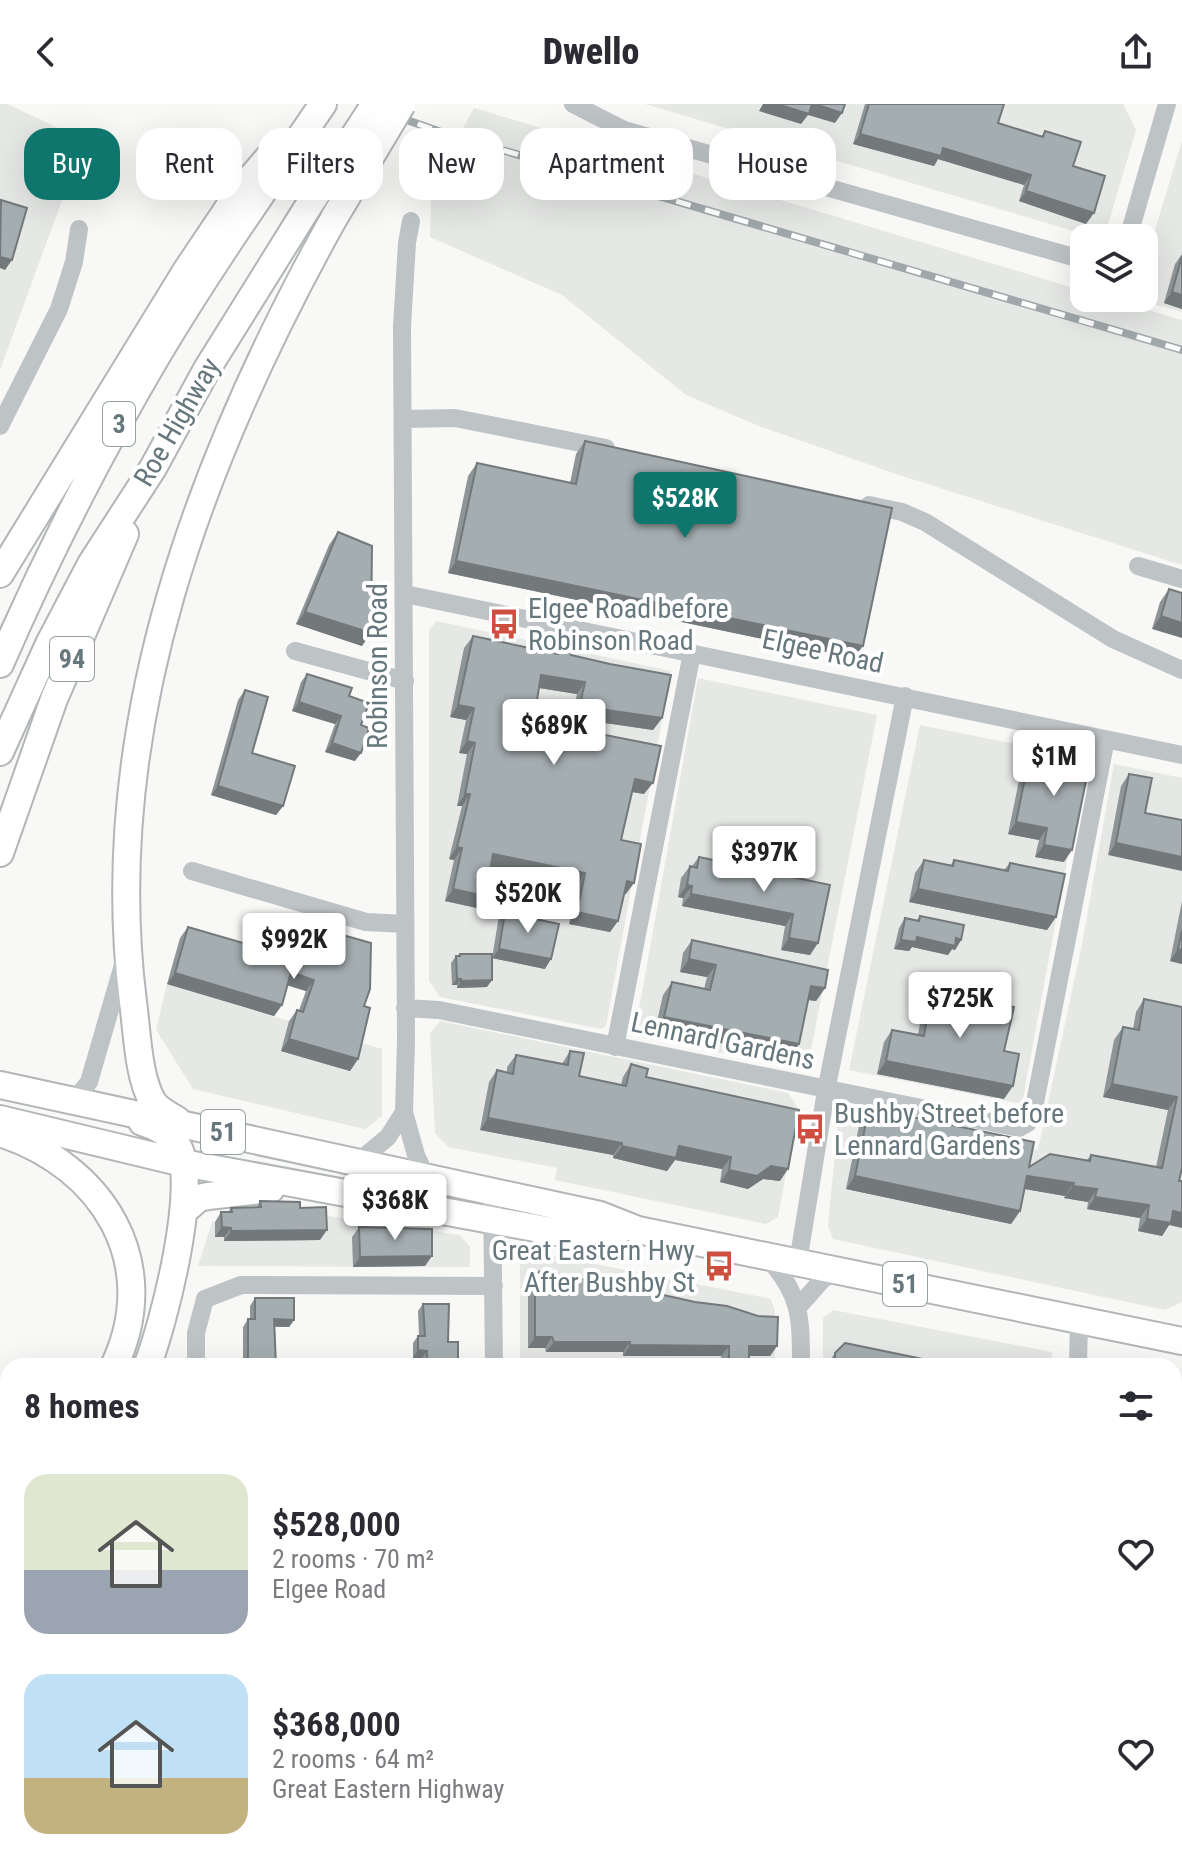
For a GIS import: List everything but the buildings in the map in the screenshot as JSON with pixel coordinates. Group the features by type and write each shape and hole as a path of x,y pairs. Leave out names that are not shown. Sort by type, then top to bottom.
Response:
{"highway":[{"path":"0,574 186,271 250,194 315,104"},
{"name":"Roe Highway","path":"0,664 103,453 250,194 323,104"},
{"name":"Roe Highway","path":"0,752 43,657 91,564 153,468 207,369 375,104"},
{"path":"180,1122 154,1104 148,1090 127,952 127,866 134,764 153,667 169,604 201,504 242,398 334,218 402,104"},
{"name":"94","path":"0,853 54,699 153,468"},
{"name":"51","path":"0,1085 600,1215 627,1227 1182,1341"},
{"path":"126,1112 135,1120 166,1134 178,1145 183,1163 184,1211 163,1317 150,1358"},
{"name":"51","path":"0,1119 183,1163 589,1238 627,1227"},
{"path":"0,1133 41,1149 58,1160 93,1192 112,1221 128,1261 133,1306 117,1358"},
{"path":"184,1211 199,1198 247,1190 291,1189 355,1196"}],"street":[{"path":"573,104 624,130 1070,256"},
{"path":"1132,224 1167,104"},
{"name":"Robinson Road","path":"411,221 403,285 404,1112 416,1155 426,1177"},
{"path":"0,426 59,309 74,262 79,229"},
{"path":"403,419 455,418 624,452"},
{"path":"856,502 902,512 925,522 1113,639 1182,670"},
{"path":"1138,566 1182,579"},
{"name":"Elgee Road","path":"405,594 1182,755"},
{"path":"295,651 405,681"},
{"path":"615,1047 692,653"},
{"path":"798,1262 826,1091 905,696"},
{"name":"Lennard Gardens","path":"405,1008 439,1010 1019,1128 1028,1123 1036,1097 1106,739"},
{"path":"192,871 366,922 405,924"},
{"path":"66,1100 81,1092 89,1082 127,952"},
{"path":"358,1162 388,1137 404,1112"},
{"path":"492,1191 494,1358"},
{"path":"766,1256 785,1279 799,1306 801,1358"},
{"path":"799,1306 824,1278 844,1272"},
{"path":"196,1358 196,1333 205,1299 241,1285 494,1286"},
{"path":"1078,1358 1079,1320"}],"shaded area":[{"path":"0,104 7,104 58,128 24,128 24,200 62,200 0,370"},
{"path":"645,104 1123,104 1136,130 1108,224 1070,224 1070,230 836,161 836,128 726,128"},
{"path":"474,108 541,128 520,128 520,200 693,200 693,174 709,178 709,200 781,200 1070,287 1070,312 1155,312 1182,320 1182,565 896,474 759,426 686,395 562,295 430,237 431,200 504,200 504,128 463,128"},
{"path":"1182,141 1182,312 1158,306 1157,224"},
{"path":"436,621 671,671 606,1026 601,1029 440,997 429,981 429,631"},
{"path":"698,678 877,715 808,1065 803,1068 638,1037 635,1032"},
{"path":"920,725 1086,758 1022,1104 849,1070"},
{"path":"1114,764 1182,778 1182,1302 1165,1310 833,1239 828,1226 838,1123 853,1112 1038,1150 1082,944"},
{"path":"167,984 382,1049 382,1116 365,1129 193,1089 156,1030"},
{"path":"440,1021 788,1093 798,1108 778,1217 766,1224 555,1180 557,1168 448,1147 435,1133 430,1033"},
{"path":"251,1211 294,1211 460,1235 470,1247 470,1267 198,1266 212,1222"},
{"path":"520,1249 771,1299 775,1311 775,1358 520,1358"},
{"path":"833,1310 1052,1352 1052,1358 823,1358 823,1318"}],"railway":[{"path":"361,104 441,132 1182,350"}],"place":[{"name":"Elgee Road before Robinson Road","path":"504,624"},
{"name":"Bushby Street before Lennard Gardens","path":"810,1129"},
{"name":"Great Eastern Hwy After Bushby St","path":"719,1266"}]}
